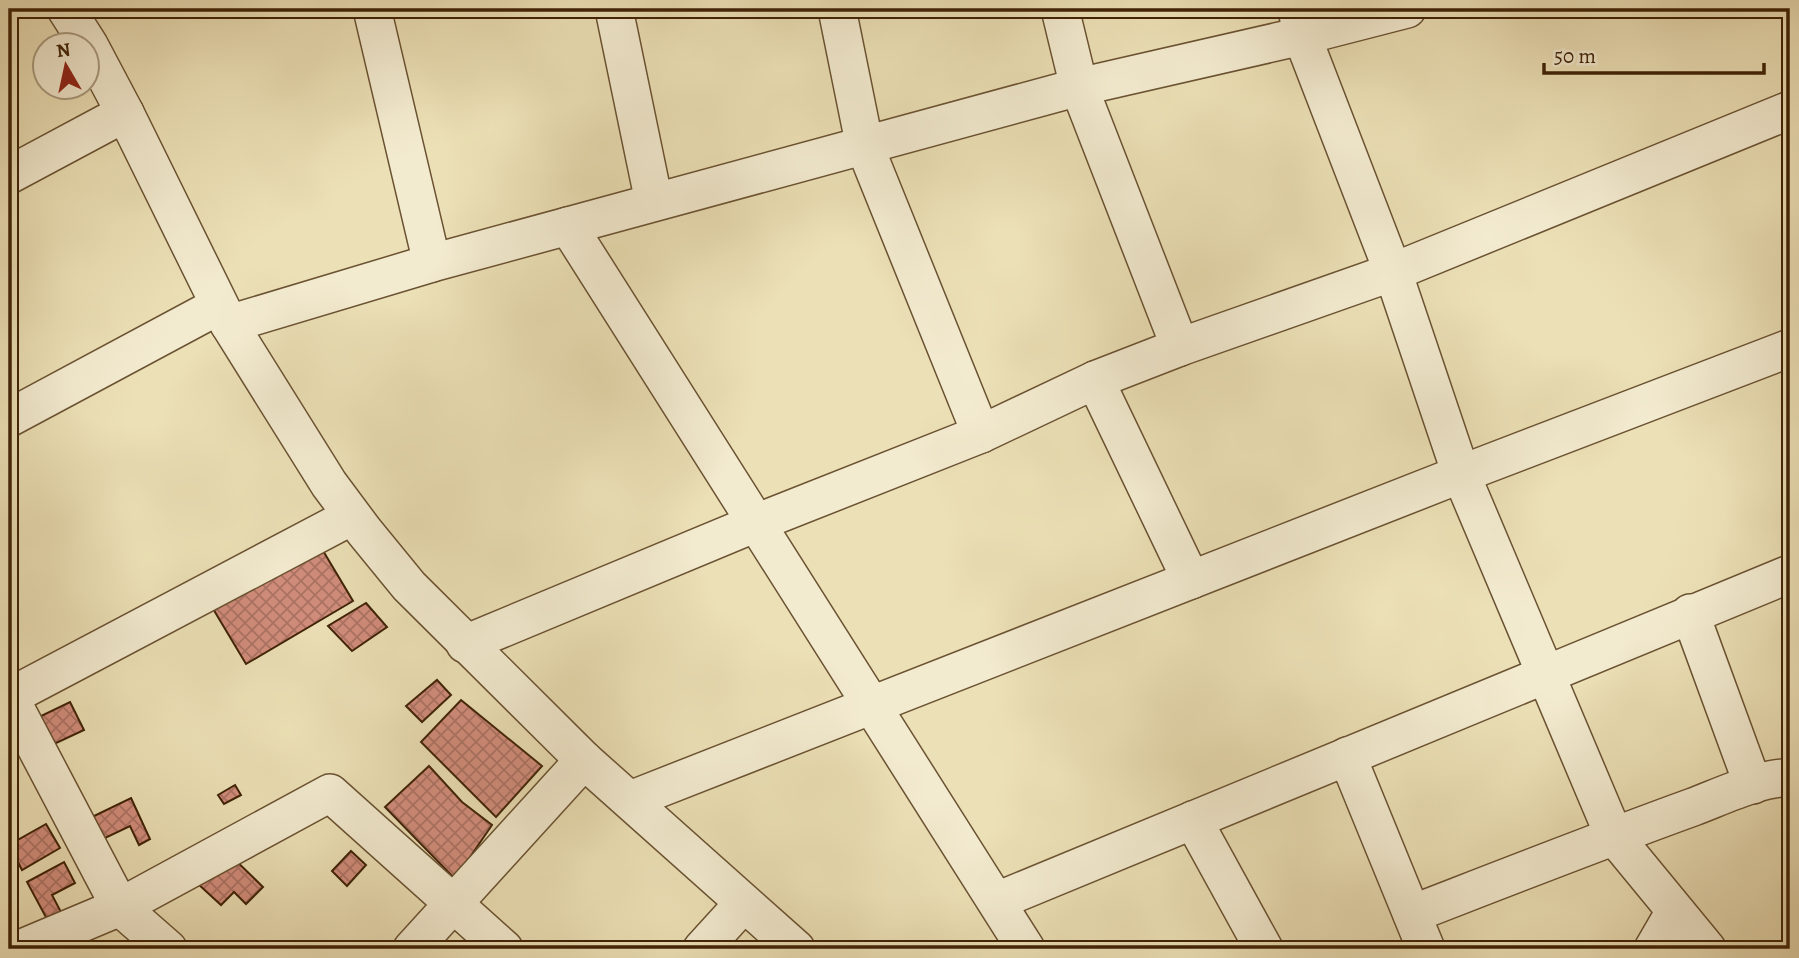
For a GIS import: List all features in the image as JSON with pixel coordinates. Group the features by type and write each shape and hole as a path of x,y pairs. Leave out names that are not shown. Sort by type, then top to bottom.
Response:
{"street":[{"path":"66,9 89,45 125,113 223,315 352,516 409,586 583,760 796,949"},
{"path":"372,9 432,263"},
{"path":"614,9 654,202"},
{"path":"837,9 864,147 981,434"},
{"path":"1060,9 1079,88 1180,347"},
{"path":"9,418 223,315 432,263 864,147 1079,88 1300,22 1407,9"},
{"path":"1300,22 1393,272 1461,474 1614,835 1707,949"},
{"path":"465,644 756,523 981,434 1096,380 1180,347 1393,272 1790,110"},
{"path":"9,175 125,113"},
{"path":"568,226 1026,949"},
{"path":"630,800 1790,348"},
{"path":"1096,380 1191,580"},
{"path":"168,949 120,907 9,696 352,516"},
{"path":"997,901 1787,575"},
{"path":"1690,613 1753,785"},
{"path":"1348,756 1426,949"},
{"path":"412,949 583,760"},
{"path":"1412,915 1614,835 1753,785 1782,777 1790,778"},
{"path":"20,949 120,907 330,793 504,949"},
{"path":"1193,820 1265,949"},
{"path":"702,949 743,904"},
{"path":"1653,949 1675,911"}],"building":[{"path":"319,544 353,601 246,664 212,607"},
{"path":"366,603 387,627 352,651 328,626"},
{"path":"437,680 451,695 422,722 406,706"},
{"path":"461,700 542,766 496,817 421,742"},
{"path":"70,702 84,730 52,745 39,717"},
{"path":"429,766 462,802 492,825 455,879 385,807"},
{"path":"235,785 241,795 224,804 218,795"},
{"path":"131,798 150,839 139,845 130,826 103,839 92,817"},
{"path":"46,824 60,848 22,870 9,845"},
{"path":"351,851 366,865 347,886 332,871"},
{"path":"227,852 263,887 246,904 234,892 221,905 197,883"},
{"path":"64,862 75,883 52,895 62,914 48,921 27,882"}]}
